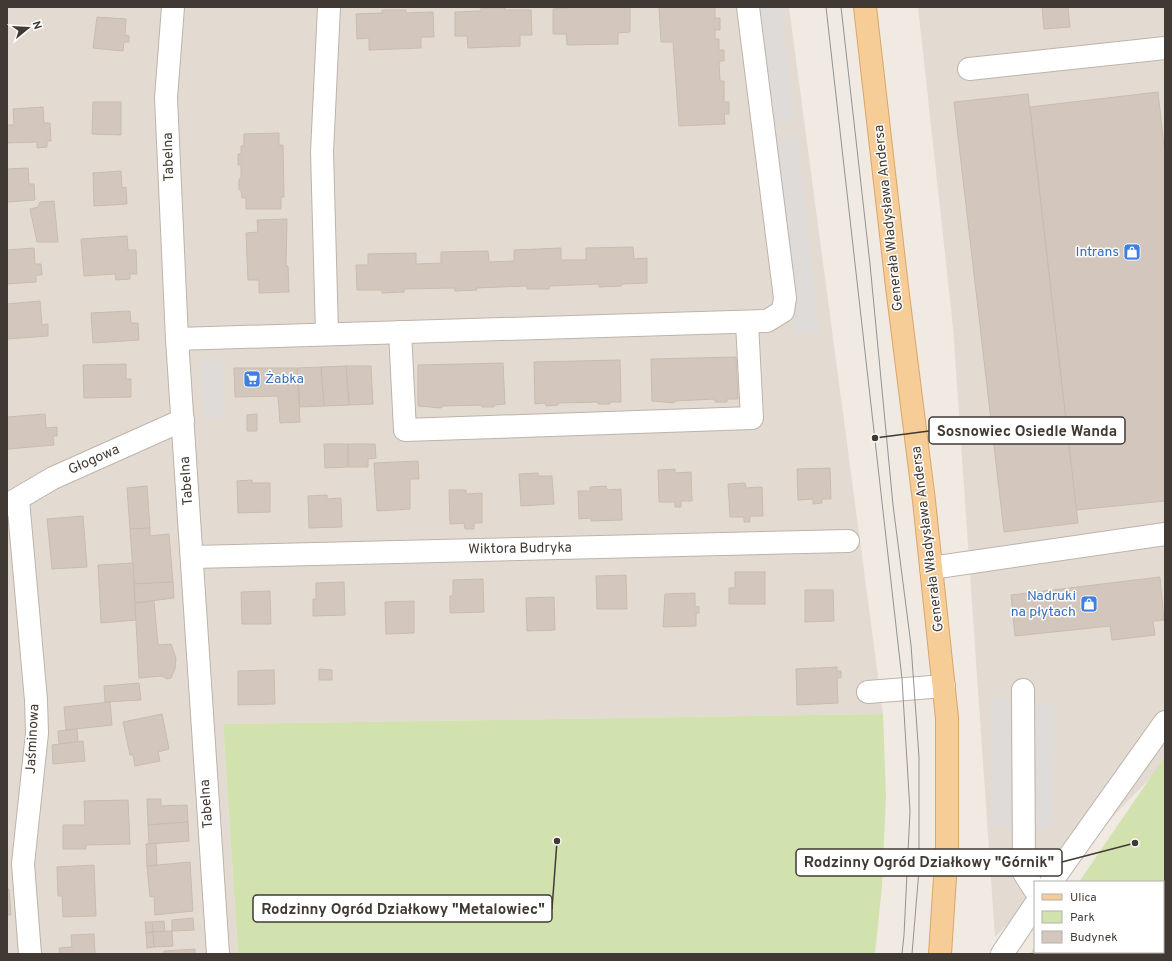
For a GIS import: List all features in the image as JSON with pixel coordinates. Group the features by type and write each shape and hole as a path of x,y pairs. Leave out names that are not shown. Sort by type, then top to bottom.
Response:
{"main road":[{"name":"Generała Władysława Andersa","path":"865,7 897,287 932,568 947,718 947,847 940,954"}],"street":[{"name":"Tabelna","path":"173,7 166,98 176,339 183,420 218,954"},
{"path":"327,333 322,152 329,7"},
{"path":"176,339 327,333 767,322 783,311 785,298 748,7"},
{"path":"969,69 1165,48"},
{"path":"400,332 405,430 752,418 747,323"},
{"name":"Głogowa","path":"12,502 53,478 183,420"},
{"name":"Jaśminowa","path":"12,502 36,700 37,733 15,864 30,954"},
{"path":"932,568 1165,534"},
{"name":"Wiktora Budryka","path":"192,557 848,541"},
{"path":"868,692 944,686"},
{"path":"1023,690 1024,873 1034,888"},
{"path":"1052,881 1165,722"},
{"path":"1002,954 1034,906"}],"shaded area":[{"path":"7,7 789,7 883,714 223,724 238,954 7,954"},
{"path":"757,7 780,7 795,121 773,124"},
{"path":"918,7 1165,7 1165,763 1050,881 1034,881 1034,897 995,937 953,327"},
{"path":"797,136 819,332 796,334 774,139"},
{"path":"221,359 224,417 205,419 201,361"},
{"path":"991,697 1054,703 1052,827 992,826"}],"green space":[{"path":"883,714 886,796 882,886 875,954 238,954 223,724"},
{"path":"1165,756 1165,954 1030,954 1034,948 1034,953 1164,953 1164,881 1080,881"}],"building":[{"path":"579,7 630,7 630,32 618,33 618,44 567,45 566,34 553,34 553,9"},
{"path":"659,7 715,7 715,18 720,18 720,30 715,30 715,39 719,39 719,50 724,50 724,61 719,61 720,81 724,81 724,102 729,102 729,114 724,114 725,124 679,126 673,42 661,42"},
{"path":"1042,7 1068,7 1070,27 1044,29"},
{"path":"481,8 531,10 532,35 520,35 520,46 468,48 467,36 455,36 455,12 481,11"},
{"path":"382,10 406,10 406,13 433,12 434,37 421,37 421,48 369,50 369,38 357,39 356,14 382,13"},
{"path":"97,17 126,19 125,35 129,36 129,42 124,42 123,51 93,48"},
{"path":"1158,92 1165,155 1165,501 1076,510 1030,107"},
{"path":"1028,94 1078,523 1004,532 954,102"},
{"path":"93,102 121,102 121,135 92,134"},
{"path":"43,107 44,123 50,123 51,141 47,141 47,147 37,148 37,142 7,143 7,125 14,125 13,109"},
{"path":"279,133 279,145 283,145 284,197 281,197 281,209 246,209 246,198 242,198 241,190 239,190 241,165 238,165 238,154 241,154 241,146 244,146 244,134"},
{"path":"28,168 29,184 34,184 35,200 7,202 7,169"},
{"path":"121,171 122,188 126,187 127,204 94,206 93,173"},
{"path":"54,201 58,242 37,242 30,209 38,207 40,202"},
{"path":"287,219 286,266 288,266 289,292 259,293 259,280 248,280 246,233 258,232 257,220"},
{"path":"127,236 128,250 136,250 137,274 130,274 130,279 116,280 115,274 84,276 81,239"},
{"path":"633,247 634,259 647,258 647,283 599,287 599,284 550,286 549,289 527,289 527,286 476,288 477,290 455,291 454,288 404,289 404,292 382,293 382,290 357,290 356,265 368,265 368,254 416,253 416,264 441,263 441,252 488,251 489,262 514,261 514,250 561,248 561,260 586,260 586,248"},
{"path":"34,248 35,264 41,264 42,275 36,275 36,282 7,284 7,250"},
{"path":"40,301 42,325 48,324 48,336 7,339 7,304"},
{"path":"130,311 131,323 138,323 139,340 93,343 91,313"},
{"path":"736,357 738,399 727,399 727,402 715,402 715,399 675,401 674,403 652,401 651,359"},
{"path":"620,360 621,402 610,402 610,404 598,404 598,402 558,403 558,405 546,406 545,403 535,404 534,362"},
{"path":"503,363 505,404 494,405 494,407 482,407 481,405 442,406 441,408 418,406 418,365"},
{"path":"126,364 126,379 131,379 131,397 84,398 83,365"},
{"path":"346,366 371,366 373,404 349,405"},
{"path":"346,366 349,405 324,406 321,367"},
{"path":"321,367 324,406 300,407 297,368"},
{"path":"234,368 297,368 300,422 280,423 278,396 235,397"},
{"path":"45,414 46,428 57,427 57,436 53,436 54,445 8,449 7,417"},
{"path":"257,414 257,431 247,431 247,415"},
{"path":"324,444 348,444 348,467 325,468"},
{"path":"348,444 375,444 376,458 368,459 368,467 348,467"},
{"path":"418,461 419,479 410,479 410,509 377,511 374,463"},
{"path":"830,468 831,499 822,499 822,503 813,504 813,499 798,500 797,469"},
{"path":"675,469 675,473 691,472 692,501 681,501 681,507 675,507 675,502 659,502 658,470"},
{"path":"538,473 538,476 552,476 554,504 521,506 519,474"},
{"path":"252,480 252,483 270,483 270,512 238,513 237,481"},
{"path":"745,483 746,488 762,487 763,516 750,516 750,522 744,522 744,517 730,517 728,484"},
{"path":"147,486 150,528 130,529 127,488"},
{"path":"606,486 607,490 621,489 622,520 591,521 591,518 579,519 578,491 590,491 590,487"},
{"path":"449,490 466,490 466,494 482,493 482,523 474,523 474,529 465,529 464,523 450,524"},
{"path":"327,495 327,499 341,498 342,527 309,528 308,496"},
{"path":"83,516 87,567 52,569 47,519"},
{"path":"150,528 150,536 169,534 173,582 134,584 130,529"},
{"path":"133,563 136,620 101,623 98,565"},
{"path":"735,572 765,572 765,604 729,604 729,588 735,588"},
{"path":"626,575 627,609 597,609 596,576"},
{"path":"1160,577 1164,620 1153,621 1155,635 1112,640 1110,626 1015,636 1011,595"},
{"path":"483,579 484,612 450,613 450,596 453,596 453,580"},
{"path":"173,582 174,598 135,603 134,584"},
{"path":"344,582 345,615 313,616 313,599 316,599 316,583"},
{"path":"805,590 833,590 834,621 805,622"},
{"path":"270,591 271,624 242,624 241,592"},
{"path":"695,593 695,606 699,607 699,613 696,613 696,626 663,627 665,594"},
{"path":"554,597 555,630 527,631 526,598"},
{"path":"154,601 158,645 171,644 176,658 175,669 171,678 167,679 162,676 139,678 135,603"},
{"path":"414,601 414,633 386,634 385,602"},
{"path":"837,667 837,671 841,671 841,678 837,678 838,703 797,705 796,669"},
{"path":"319,669 332,670 332,680 319,680"},
{"path":"274,670 275,704 238,705 238,671"},
{"path":"139,683 141,700 105,702 104,686"},
{"path":"110,702 112,725 66,730 64,707"},
{"path":"162,714 169,749 158,752 160,761 135,766 133,755 130,755 123,722"},
{"path":"77,729 78,742 59,744 58,731"},
{"path":"83,741 85,761 53,764 52,745"},
{"path":"147,799 161,799 161,806 187,805 188,822 148,825"},
{"path":"128,800 130,844 86,845 86,849 63,849 63,825 85,825 84,801"},
{"path":"188,822 189,841 149,844 148,825"},
{"path":"156,843 157,865 147,866 146,844"},
{"path":"190,862 193,911 155,915 154,896 150,897 147,866"},
{"path":"94,865 96,916 63,917 62,896 58,896 57,867"},
{"path":"7,889 9,889 11,915 7,915"},
{"path":"193,918 194,930 172,931 172,920"},
{"path":"164,921 165,932 153,932 152,922"},
{"path":"145,922 152,922 153,932 146,933"},
{"path":"172,931 173,946 154,947 153,932"},
{"path":"153,932 154,947 147,948 146,933"},
{"path":"94,934 95,954 60,954 59,948 72,947 71,935"},
{"path":"195,949 195,954 164,954 164,951"}],"tram line":[{"path":"826,7 902,679 910,811 902,954"},
{"path":"841,7 870,264 893,505 911,645 919,757 919,870 912,954"}],"place":[{"name":"Intrans","path":"1132,252"},
{"name":"Żabka","path":"252,379"},
{"name":"Sosnowiec Osiedle Wanda","path":"875,438"},
{"name":"Nadruki na płytach","path":"1089,604"},
{"name":"Rodzinny Ogród Działkowy \"Metalowiec\"","path":"557,841"},
{"name":"Rodzinny Ogród Działkowy \"Górnik\"","path":"1135,843"}]}
